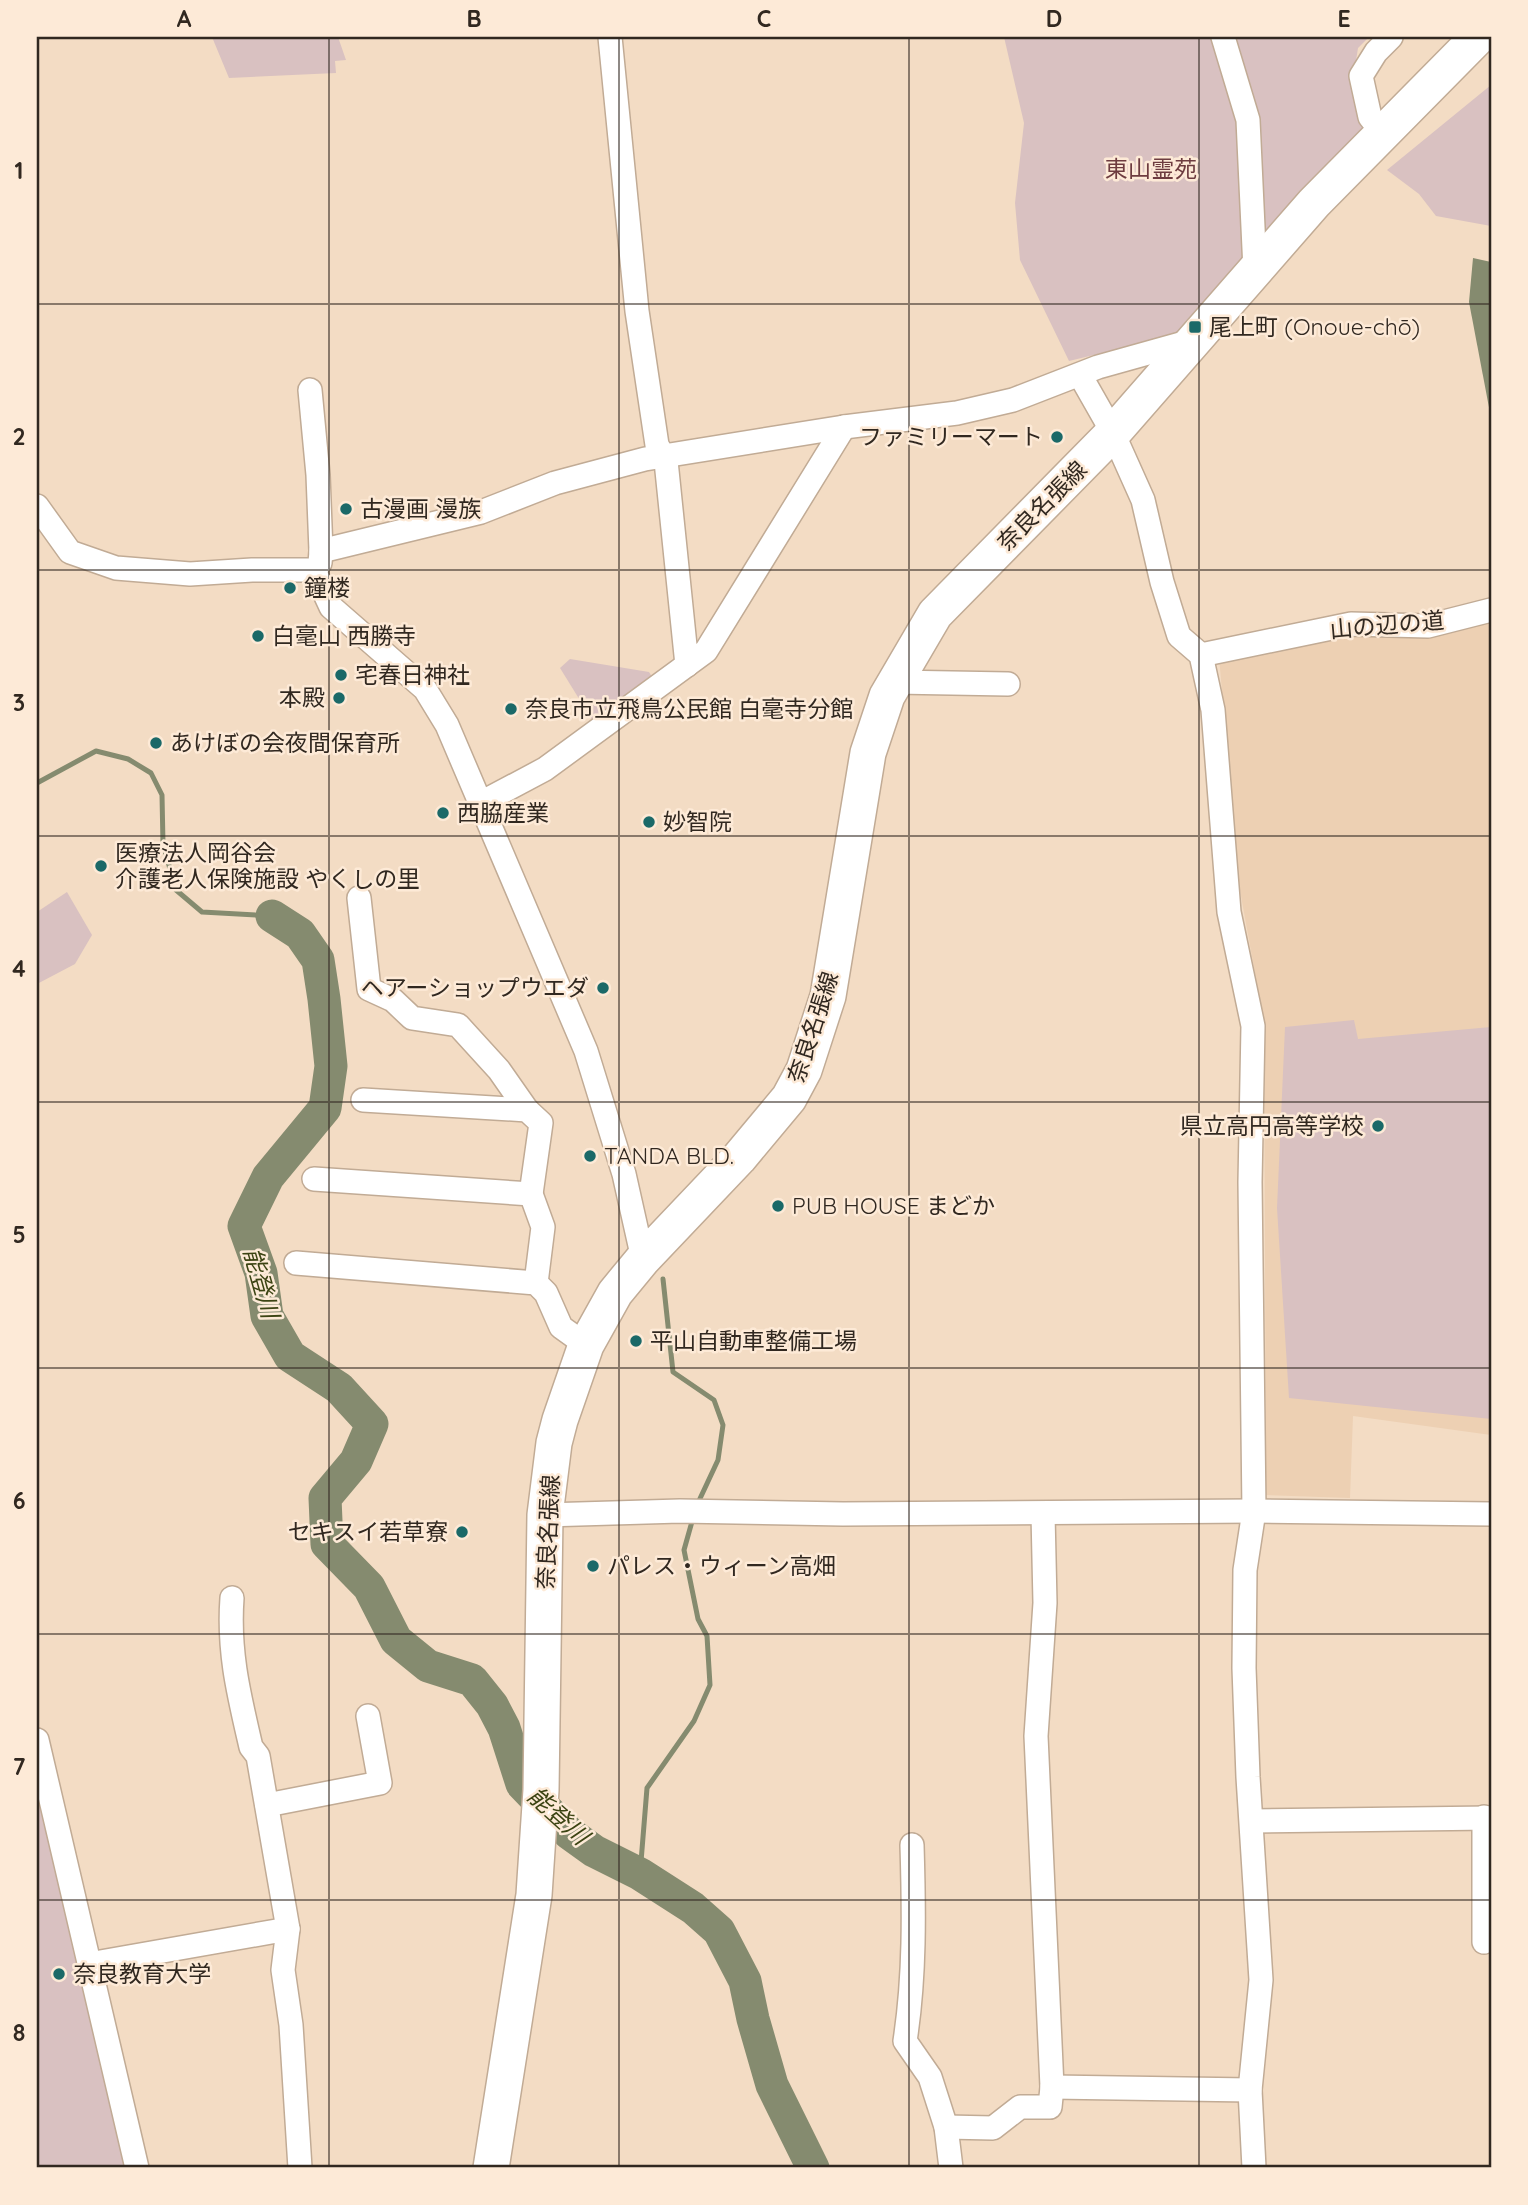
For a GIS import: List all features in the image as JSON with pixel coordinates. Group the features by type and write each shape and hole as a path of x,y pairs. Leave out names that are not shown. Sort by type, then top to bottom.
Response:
{"main road":[{"name":"奈良名張線","path":"491,2168 534,1895 541,1790 545,1515 560,1419 586,1345 615,1293 643,1259 739,1158 789,1098 804,1070 828,996 868,752 887,696 935,614 1113,433 1255,270 1382,132 1478,37"}],"street":[{"path":"610,37 637,312 657,445 666,461 687,665"},
{"path":"1223,37 1248,120 1255,270"},
{"path":"1382,132 1370,117 1362,76 1376,52 1391,37"},
{"path":"37,506 70,552 116,568 190,574 252,570 318,560 481,512 555,483 663,456 968,410 1013,400 1098,367 1194,341"},
{"path":"1080,375 1113,433 1143,500 1162,582 1179,636 1201,655 1213,710 1229,912 1253,1026 1250,1182 1254,1511 1245,1570 1244,1668 1261,1980 1251,2090 1254,2168"},
{"path":"310,390 318,475 318,560 331,607 425,689 447,725 586,1051 624,1174 643,1259"},
{"path":"481,803 545,769 706,651 844,427"},
{"name":"山の辺の道","path":"1201,655 1351,624 1428,626 1491,610"},
{"path":"895,682 1008,684"},
{"path":"359,898 369,989 393,1000 412,1018 457,1025 499,1070 527,1110 541,1123 531,1194 543,1227 537,1283"},
{"path":"363,1100 527,1110"},
{"path":"314,1179 531,1194"},
{"path":"296,1263 537,1283 546,1293 561,1326 586,1345"},
{"path":"545,1515 691,1511 1042,1514 1254,1511 1491,1514"},
{"path":"946,2127 993,2128 1020,2107 1050,2107 1052,2087 1036,1736 1045,1603 1042,1514"},
{"path":"232,1598 230,1625 233,1666 251,1747 258,1756 288,1929 283,1970 292,2037 300,2168"},
{"path":"267,1805 380,1783 368,1716"},
{"path":"37,1740 137,2168"},
{"path":"1252,1821 1487,1817 1484,1942"},
{"path":"912,1845 913,1990 905,2041 930,2077 946,2127 951,2168"},
{"path":"89,1965 288,1929"},
{"path":"1052,2087 1251,2090"}],"shaded area":[{"path":"1473,258 1491,262 1491,418 1469,302"},
{"name":"県立高円高等学校","path":"1491,615 1491,1435 1353,1416 1350,1498 1266,1495 1264,1023 1239,885 1219,657 1370,629"}],"green space":[{"path":"212,37 338,37 346,60 335,61 336,73 229,78"},
{"name":"東山霊苑","path":"1004,37 1369,37 1358,48 1355,67 1366,139 1185,333 1069,361 1020,260 1015,203 1024,123"},
{"path":"1491,85 1491,226 1436,216 1419,194 1387,170"},
{"path":"570,659 649,672 654,680 594,723 560,668"},
{"path":"67,892 92,935 75,964 37,984 37,912"},
{"path":"1354,1020 1358,1039 1491,1027 1491,1419 1289,1398 1277,1208 1285,1027"},
{"name":"奈良教育大学","path":"37,1780 127,2168 37,2168"}],"waterway":[{"name":"能登川","path":"37,783 96,751 128,759 151,773 162,795 163,844 176,890 202,912 272,916"},
{"name":"能登川","path":"272,916 300,934 318,960 331,1066 325,1108 268,1177 244,1226 261,1273 267,1316 290,1356 339,1388 372,1424 356,1461 325,1498 327,1544 369,1587 396,1640 428,1666 472,1680 492,1705 504,1728 522,1784 569,1833 594,1851 640,1874 693,1908 719,1931 745,1981 772,2085 813,2168"},
{"path":"663,1279 673,1372 714,1400 723,1425 718,1460 697,1505"},
{"path":"640,1874 647,1788 694,1721 710,1685 707,1636 698,1619 684,1550 693,1518"}],"place":[{"name":"尾上町 (Onoue-chō)","path":"1195,327"},
{"name":"ファミリーマート","path":"1057,437"},
{"name":"古漫画 漫族","path":"346,509"},
{"name":"鐘楼","path":"290,588"},
{"name":"白毫山 西勝寺","path":"258,636"},
{"name":"宅春日神社","path":"341,675"},
{"name":"本殿","path":"339,698"},
{"name":"奈良市立飛鳥公民館 白毫寺分館","path":"511,709"},
{"name":"あけぼの会夜間保育所","path":"156,743"},
{"name":"西脇産業","path":"443,813"},
{"name":"妙智院","path":"649,822"},
{"name":"医療法人岡谷会 介護老人保険施設 やくしの里","path":"101,866"},
{"name":"ヘアーショップウエダ","path":"603,988"},
{"name":"県立高円高等学校","path":"1378,1126"},
{"name":"TANDA BLD.","path":"590,1156"},
{"name":"PUB HOUSE まどか","path":"778,1206"},
{"name":"平山自動車整備工場","path":"636,1341"},
{"name":"セキスイ若草寮","path":"462,1532"},
{"name":"パレス・ウィーン高畑","path":"593,1566"},
{"name":"奈良教育大学","path":"59,1974"}]}
